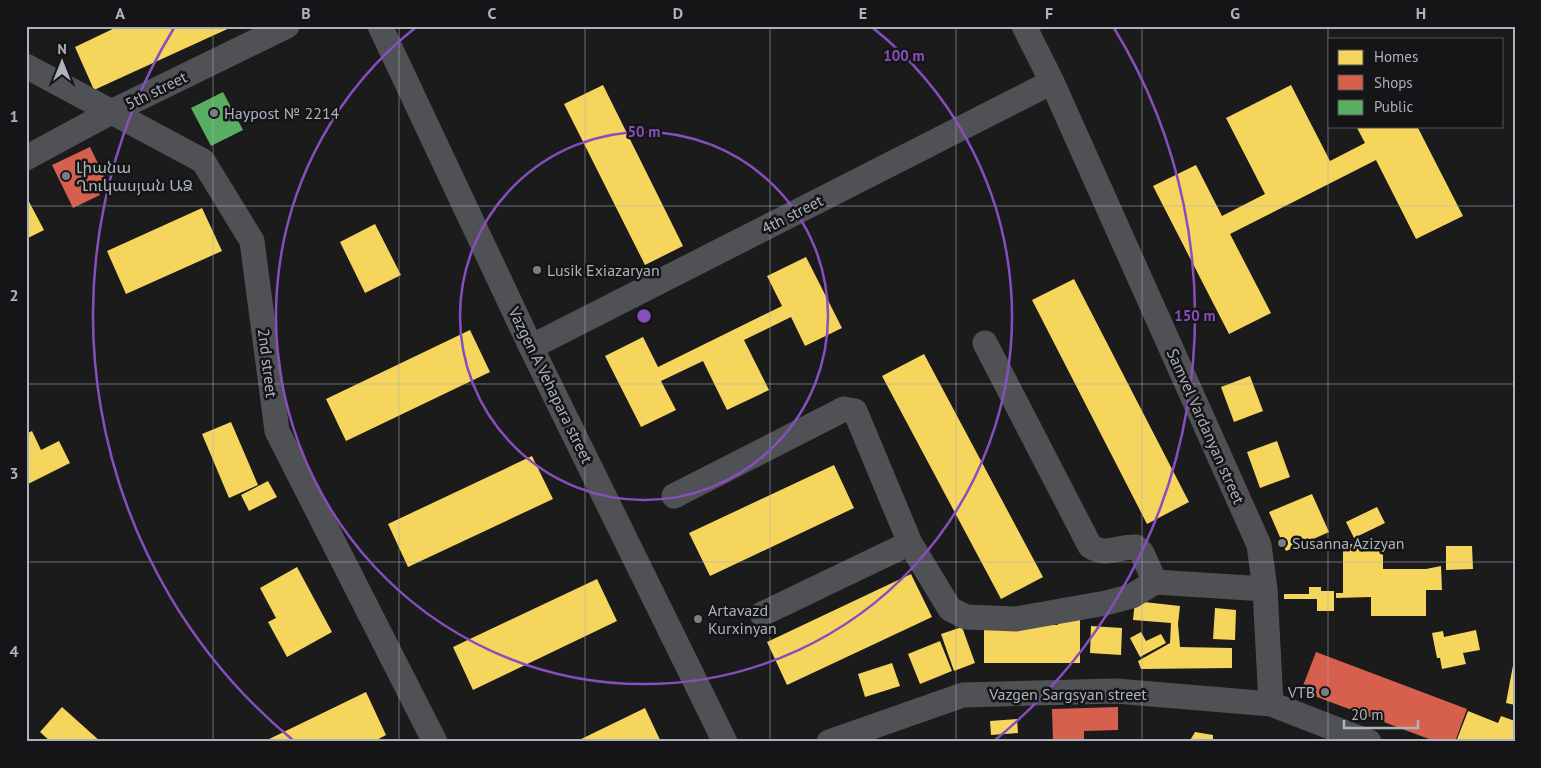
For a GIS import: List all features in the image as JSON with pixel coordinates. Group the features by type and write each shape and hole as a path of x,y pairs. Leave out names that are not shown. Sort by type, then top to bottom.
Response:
{"street":[{"name":"5th street","path":"26,158 113,111 287,26"},
{"name":"Vazgen A Vehapara street","path":"380,26 531,347 726,742"},
{"name":"Samvel Vardanyan street","path":"1024,26 1052,82 1259,545 1265,589 1270,704"},
{"name":"2nd street","path":"26,66 113,111 202,161 252,241 276,431 434,742"},
{"name":"4th street","path":"531,347 1052,82"},
{"path":"985,343 1090,546 1096,550 1106,551 1136,547 1142,553 1155,582"},
{"path":"674,496 844,409 855,411 910,544 950,609 966,616 1016,619 1058,613 1132,596 1155,582 1265,589"},
{"path":"762,614 910,544"},
{"name":"Vazgen Sargsyan street","path":"829,742 963,695 1116,691 1270,704 1369,742"}],"building: Homes":[{"path":"119,26 234,26 94,90 75,47"},
{"path":"603,85 683,246 645,265 564,104"},
{"path":"1291,85 1330,161 1365,143 1357,128 1418,128 1463,216 1416,239 1376,160 1230,234 1271,313 1229,334 1153,186 1196,165 1222,216 1265,194 1226,118"},
{"path":"26,196 44,230 26,239"},
{"path":"202,208 222,251 126,294 107,251"},
{"path":"375,224 401,275 365,293 340,242"},
{"path":"806,257 842,328 805,346 791,317 744,340 769,390 727,410 703,361 661,381 676,410 641,427 605,356 643,337 658,367 782,306 767,276"},
{"path":"1074,279 1189,502 1147,524 1032,300"},
{"path":"470,330 490,372 346,441 326,399"},
{"path":"924,354 1043,577 1001,599 882,376"},
{"path":"1250,376 1263,411 1234,422 1221,387"},
{"path":"231,422 258,485 229,498 202,434"},
{"path":"32,431 41,450 59,441 70,463 26,485 26,434"},
{"path":"1277,441 1290,477 1260,488 1247,452"},
{"path":"532,456 553,499 408,567 388,524"},
{"path":"834,465 854,508 710,576 689,533"},
{"path":"268,481 277,497 249,511 241,495"},
{"path":"1312,494 1329,532 1286,551 1269,512"},
{"path":"1377,507 1385,523 1354,538 1346,522"},
{"path":"1343,544 1383,544 1383,569 1426,569 1441,566 1442,590 1426,590 1426,616 1371,616 1371,597 1336,598 1336,593 1343,593"},
{"path":"1446,546 1472,546 1473,569 1446,570"},
{"path":"297,567 332,632 287,657 268,622 276,618 260,588"},
{"path":"911,574 932,617 787,685 767,642"},
{"path":"597,579 617,621 473,690 453,647"},
{"path":"1309,587 1321,587 1321,591 1334,591 1334,611 1317,611 1317,599 1284,599 1284,594 1309,594"},
{"path":"1135,601 1180,606 1178,624 1180,647 1232,648 1232,668 1141,669 1138,661 1170,643 1171,623 1133,620"},
{"path":"1215,608 1236,610 1235,640 1213,639"},
{"path":"1058,618 1080,618 1080,663 984,663 984,625 1058,625"},
{"path":"1091,626 1122,628 1121,655 1090,653"},
{"path":"962,627 975,663 954,671 941,634"},
{"path":"1476,630 1480,650 1463,653 1466,664 1442,669 1440,658 1437,658 1432,633 1443,631 1444,637"},
{"path":"1141,632 1146,641 1161,634 1166,643 1140,657 1130,638"},
{"path":"940,641 952,671 920,684 908,654"},
{"path":"1515,660 1515,705 1506,703"},
{"path":"892,663 900,686 865,697 858,674"},
{"path":"366,692 386,735 373,742 263,742"},
{"path":"62,707 101,742 51,742 40,732"},
{"path":"645,708 661,742 575,742"},
{"path":"1468,711 1498,723 1501,716 1515,721 1515,742 1456,742"},
{"path":"1017,719 1018,733 991,735 990,721"},
{"path":"1195,732 1213,735 1213,742 1189,742"}],"building: Shops":[{"path":"90,147 106,180 95,185 100,195 73,208 52,165"},
{"path":"1316,652 1467,709 1455,742 1437,742 1301,691"},
{"path":"1118,707 1118,730 1084,731 1084,742 1053,742 1052,709"}],"building: Public":[{"path":"223,92 243,130 211,146 191,108"}],"place":[{"name":"Haypost № 2214","path":"214,113"},
{"name":"Լիանա Ղուկասյան ԱՁ","path":"66,176"},
{"name":"Lusik Exiazaryan","path":"537,270"},
{"name":"Susanna Azizyan","path":"1282,543"},
{"name":"Artavazd Kurxinyan","path":"698,619"},
{"name":"VTB","path":"1325,692"}]}
